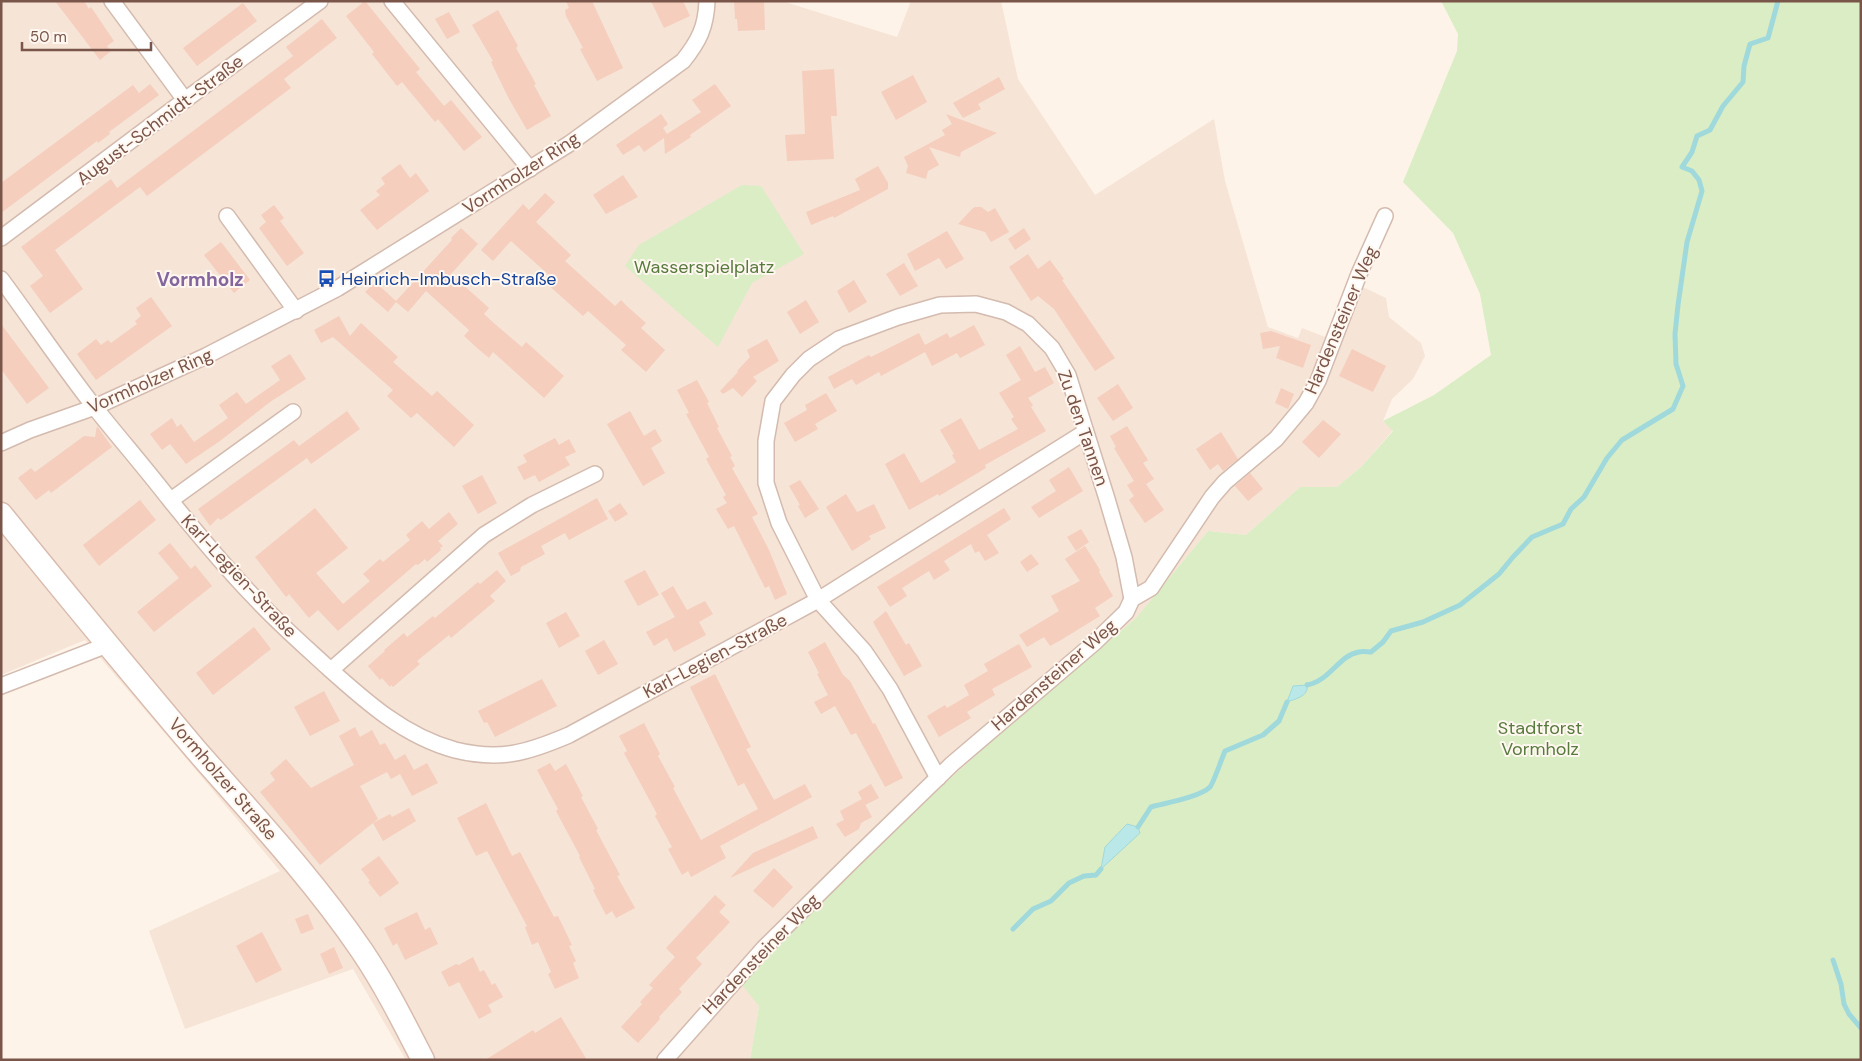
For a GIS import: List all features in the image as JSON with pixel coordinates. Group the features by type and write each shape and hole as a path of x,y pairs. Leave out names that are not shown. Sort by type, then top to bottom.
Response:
{"main road":[{"name":"Vormholzer Straße","path":"1,514 107,645 270,832 344,927 378,978 423,1060"}],"street":[{"path":"112,1 185,100"},
{"name":"August-Schmidt-Straße","path":"1,238 320,1"},
{"path":"392,1 530,169"},
{"name":"Vormholzer Ring","path":"1,443 30,430 95,407 206,356 296,311 338,288 570,144 683,61 696,45 702,31 707,1"},
{"path":"226,216 296,311"},
{"name":"Hardensteiner Weg","path":"665,1060 764,948 938,778 1094,643 1126,612 1132,599 1151,588 1212,498 1226,482 1276,439 1306,403 1318,380 1359,274 1385,216"},
{"name":"Karl-Legien-Straße","path":"1,279 95,407 191,526 280,624 352,690 386,718 420,736 454,749 491,756 540,748 569,735 818,600 1086,432"},
{"name":"Zu den Tannen","path":"938,778 890,689 869,658 818,600 778,523 766,483 766,441 773,401 793,374 839,339 940,305 976,304 1006,312 1028,324 1052,348 1068,374 1119,541 1132,599"},
{"name":"Karl-Legien-Straße","path":"171,500 293,412"},
{"path":"331,670 484,535 532,505 595,474"},
{"path":"1,686 107,645"}],"shaded area":[{"path":"1,1 782,1 897,37 911,1 1001,1 1018,79 1095,195 1214,119 1225,181 1268,327 1298,338 1302,328 1325,337 1348,280 1386,298 1389,317 1421,343 1425,356 1413,379 1392,399 1383,421 1393,430 1362,466 1337,487 1300,487 1246,535 1208,531 1136,618 1019,717 889,833 759,1006 750,1060 406,1060 353,969 185,1029 149,931 280,871 85,640 1,675"}],"green space":[{"name":"Stadtforst Vormholz","path":"1441,1 1861,1 1861,1060 750,1060 759,1006 742,985 787,936 889,833 1019,717 1136,618 1208,531 1246,535 1300,487 1337,487 1362,466 1393,431 1383,421 1434,395 1491,355 1480,294 1453,233 1403,182 1457,51 1458,34"},
{"name":"Wasserspielplatz","path":"742,185 761,186 804,254 752,283 718,347 625,266 639,245"}],"water":[{"path":"1307,685 1307,690 1299,698 1287,702 1293,686"},
{"path":"1127,824 1138,827 1140,833 1101,869 1105,847"}],"building":[{"path":"55,1 84,1 89,9 91,7 114,41 107,46 111,51 100,60"},
{"path":"365,1 420,69 416,72 444,106 451,100 482,137 464,151 438,119 435,122 402,82 397,86 346,16"},
{"path":"566,1 592,1 623,68 597,81 580,49 583,48 566,16 565,10 569,8"},
{"path":"651,1 683,1 690,16 664,28"},
{"path":"734,1 764,1 765,30 738,31"},
{"path":"243,3 257,21 197,66 183,48"},
{"path":"498,10 518,46 516,48 551,116 527,130 509,99 491,62 493,61 472,25"},
{"path":"449,12 460,32 447,39 435,19"},
{"path":"322,19 337,38 284,79 291,88 147,196 140,187 55,250 83,289 50,313 30,286 43,276 21,247 111,179 117,188 293,56 286,47"},
{"path":"834,69 837,116 831,116 834,159 787,161 785,135 805,134 802,71"},
{"path":"913,75 927,102 896,120 881,92"},
{"path":"999,77 1005,89 978,104 981,109 963,118 953,103"},
{"path":"150,84 159,95 109,132 110,134 98,143 97,141 1,213 1,183 133,85 139,93"},
{"path":"715,84 731,106 690,135 691,137 665,154 664,138 644,152 639,145 623,155 616,145 661,114 668,124 663,128 667,134 701,112 692,100"},
{"path":"946,114 997,133 961,152 960,157 929,147 939,165 928,171 926,179 906,173 908,166 904,157 945,135 942,130 952,124"},
{"path":"400,164 410,178 416,173 429,191 377,230 360,210 380,195 376,191 385,184 381,178"},
{"path":"878,166 888,183 888,189 834,218 833,216 811,225 806,212 860,190 855,179"},
{"path":"623,175 638,197 606,214 593,195"},
{"path":"545,193 555,202 536,222 571,255 565,261 615,306 621,300 646,323 641,328 665,350 646,372 621,350 626,345 588,311 583,316 546,283 551,277 511,241 493,261 481,250 523,204 529,210"},
{"path":"274,205 284,218 280,221 304,253 287,266 259,228 266,222 261,215"},
{"path":"975,207 981,207 988,212 995,208 1009,232 991,242 985,232 958,224"},
{"path":"461,228 478,244 451,274 489,308 484,314 496,325 522,347 526,342 564,376 544,398 493,352 489,358 476,347 464,336 469,330 426,291 408,312 396,302 388,312 365,292 375,282 396,301"},
{"path":"1024,228 1031,239 1015,250 1008,239"},
{"path":"947,231 964,259 946,269 939,258 915,271 907,254"},
{"path":"221,242 250,280 234,293 204,255"},
{"path":"1028,254 1038,269 1050,260 1115,358 1095,371 1054,309 1038,296 1031,301 1009,267"},
{"path":"904,263 918,286 900,296 886,274"},
{"path":"854,280 867,302 849,313 837,291"},
{"path":"151,297 172,326 96,380 77,354 96,339 101,345 108,340 111,343 137,324 135,321 141,316 136,308"},
{"path":"806,300 819,322 800,334 787,312"},
{"path":"339,316 350,336 361,323 398,357 393,362 432,396 437,391 474,425 454,447 417,413 411,418 387,396 393,390 333,337 321,343 314,330"},
{"path":"1,324 49,388 27,404 1,369"},
{"path":"974,325 985,345 960,358 957,353 932,366 925,352 881,376 879,372 856,385 852,379 834,389 828,377 869,355 871,357 919,333 925,345 947,333 950,338"},
{"path":"1271,331 1311,345 1303,368 1276,358 1280,346 1263,349 1260,333"},
{"path":"767,339 779,361 753,377 757,381 742,397 733,388 723,394 720,391 750,357 747,350"},
{"path":"1020,346 1035,372 1045,367 1054,383 1028,398 1033,405 1031,407 1046,431 985,465 986,468 939,496 938,494 909,510 885,464 904,453 921,483 956,462 952,455 954,454 940,430 961,418 979,450 1018,429 1011,419 1014,417 999,393 1021,380 1006,355"},
{"path":"1352,349 1386,366 1373,392 1339,376"},
{"path":"290,354 306,379 270,402 220,441 186,464 170,444 162,450 150,434 172,418 177,427 181,424 194,442 228,418 219,405 237,392 246,404 280,380 271,366"},
{"path":"697,380 709,402 707,403 719,427 717,428 732,456 730,457 735,466 732,468 758,514 752,517 769,550 787,594 775,600 769,586 765,588 734,526 728,529 716,509 727,503 723,497 726,495 706,459 709,457 686,414 689,413 677,390"},
{"path":"1118,384 1133,408 1113,421 1097,398"},
{"path":"1281,388 1294,394 1288,409 1275,403"},
{"path":"826,393 837,411 815,424 818,429 795,442 784,423 807,410 805,405"},
{"path":"347,411 360,429 311,464 307,458 221,520 218,518 210,526 198,509 294,440 299,446"},
{"path":"630,411 644,436 655,429 662,441 651,448 665,473 643,486 607,424"},
{"path":"1323,420 1341,434 1319,458 1302,442"},
{"path":"97,426 112,447 51,493 49,490 36,500 18,478 31,468 35,472 84,436 95,437"},
{"path":"1127,426 1148,460 1143,463 1154,479 1146,484 1164,510 1145,523 1129,500 1134,496 1127,485 1134,481 1114,448 1116,447 1110,436"},
{"path":"1221,432 1238,459 1223,471 1218,464 1210,470 1196,449"},
{"path":"555,438 559,445 569,439 576,452 565,457 570,465 539,482 535,475 524,480 517,467 527,462 523,455"},
{"path":"1069,467 1083,491 1039,518 1031,507 1056,491 1049,480"},
{"path":"1250,473 1263,489 1248,501 1235,486"},
{"path":"482,475 497,503 478,514 462,486"},
{"path":"800,480 819,509 805,518 789,486"},
{"path":"846,494 857,512 874,504 886,528 869,536 871,539 852,551 826,507"},
{"path":"597,498 608,519 569,540 565,533 541,546 545,554 521,567 520,571 511,576 498,553"},
{"path":"140,500 156,520 99,566 83,545"},
{"path":"620,503 628,514 615,522 608,511"},
{"path":"315,508 348,548 316,573 343,604 370,581 363,574 380,559 383,562 410,540 406,535 422,521 429,529 449,512 458,524 438,541 443,546 440,548 441,550 427,562 425,559 418,565 416,564 338,631 318,610 309,618 289,594 286,597 255,557"},
{"path":"1004,508 1011,519 987,535 999,553 985,561 979,551 975,553 971,544 944,561 950,570 934,580 929,571 902,588 907,596 890,607 877,587"},
{"path":"1081,529 1089,542 1076,551 1067,537"},
{"path":"170,543 191,569 195,565 212,586 154,632 137,612 179,578 158,553"},
{"path":"1085,546 1113,596 1095,608 1100,616 1061,640 1050,646 1044,637 1027,647 1019,635 1059,611 1051,596 1080,581 1065,559"},
{"path":"1031,554 1039,564 1027,572 1020,562"},
{"path":"497,570 506,581 490,596 495,601 451,638 449,635 417,661 420,664 393,687 391,685 390,687 382,678 380,680 368,666 404,633 407,637 433,616 435,618 478,582 480,584"},
{"path":"645,570 659,595 638,606 624,581"},
{"path":"673,586 687,610 705,601 713,614 699,622 706,635 674,652 667,638 654,646 646,632 675,617 661,593"},
{"path":"886,611 906,645 909,643 922,666 904,676 873,622"},
{"path":"566,612 580,636 559,648 546,623"},
{"path":"254,627 271,649 213,695 196,673"},
{"path":"604,640 618,664 598,675 585,651"},
{"path":"825,642 843,675 850,681 873,724 875,723 903,778 885,787 856,733 851,735 835,706 821,714 814,702 828,695 808,652"},
{"path":"1019,644 1032,667 992,689 995,695 967,712 971,718 939,737 927,716 945,705 947,708 969,695 964,685 988,671 984,664"},
{"path":"715,674 751,747 746,749 774,800 805,784 812,797 720,846 726,858 691,877 688,871 682,875 668,849 672,847 655,816 657,814 624,753 627,751 619,736 644,723 660,754 658,756 675,787 673,788 701,840 758,809 744,783 738,786 690,687"},
{"path":"542,679 557,706 495,737 487,722 484,723 478,711"},
{"path":"324,691 340,721 310,736 294,707"},
{"path":"355,727 360,737 372,730 380,745 385,743 395,760 405,754 414,770 427,763 438,783 412,796 400,774 391,779 387,772 360,786 378,819 320,865 260,792 275,780 270,773 286,759 311,788 354,765 339,736"},
{"path":"550,763 555,771 566,764 598,829 596,830 620,875 617,876 635,908 616,918 612,911 606,915 593,890 595,889 580,856 556,811 558,809 537,770"},
{"path":"871,784 879,798 865,805 858,792"},
{"path":"862,799 872,817 861,823 859,829 845,837 836,824 844,820 840,811"},
{"path":"486,803 512,856 520,852 554,917 558,916 572,945 569,946 576,961 573,963 579,978 555,989 548,974 551,972 538,942 532,945 525,927 527,926 487,851 476,856 457,818"},
{"path":"409,808 416,821 383,841 373,823 390,814 392,817"},
{"path":"813,826 818,838 730,878 753,853"},
{"path":"379,856 399,883 380,897 368,882 370,881 361,869"},
{"path":"774,868 793,887 773,908 753,891"},
{"path":"715,895 726,905 719,912 730,922 696,958 702,964 679,989 682,992 638,1043 621,1027 642,1004 640,1002 653,988 649,985 675,957 666,948"},
{"path":"417,912 425,930 430,927 438,944 405,960 397,943 393,946 384,928"},
{"path":"308,914 314,929 301,934 295,919"},
{"path":"262,932 282,970 256,983 236,946"},
{"path":"334,947 343,968 329,974 320,954"},
{"path":"473,957 480,972 484,970 492,985 495,983 503,997 488,1005 492,1012 479,1019 459,982 449,987 441,972"},
{"path":"561,1017 587,1060 485,1060 533,1030 535,1033"}],"waterway":[{"path":"1307,685 1322,679 1352,654 1371,652 1383,642 1391,631 1423,622 1460,605 1499,574 1532,537 1563,524 1571,509 1584,497 1607,458 1622,440 1673,409 1683,386 1676,364 1675,334 1678,305 1687,242 1702,191 1699,180 1692,171 1682,167 1692,152 1697,136 1710,130 1723,106 1743,82 1744,66 1750,44 1768,38 1778,1"},
{"path":"1138,827 1151,807 1191,797 1210,787 1225,751 1263,735 1279,721 1287,702"},
{"path":"1013,929 1033,909 1051,901 1069,883 1084,876 1096,875 1101,869"},
{"path":"1833,960 1841,984 1844,1004 1849,1014 1861,1028"}],"place":[{"name":"Heinrich-Imbusch-Straße","path":"327,279"}],"district":[{"name":"Vormholz","path":"200,279"}]}
